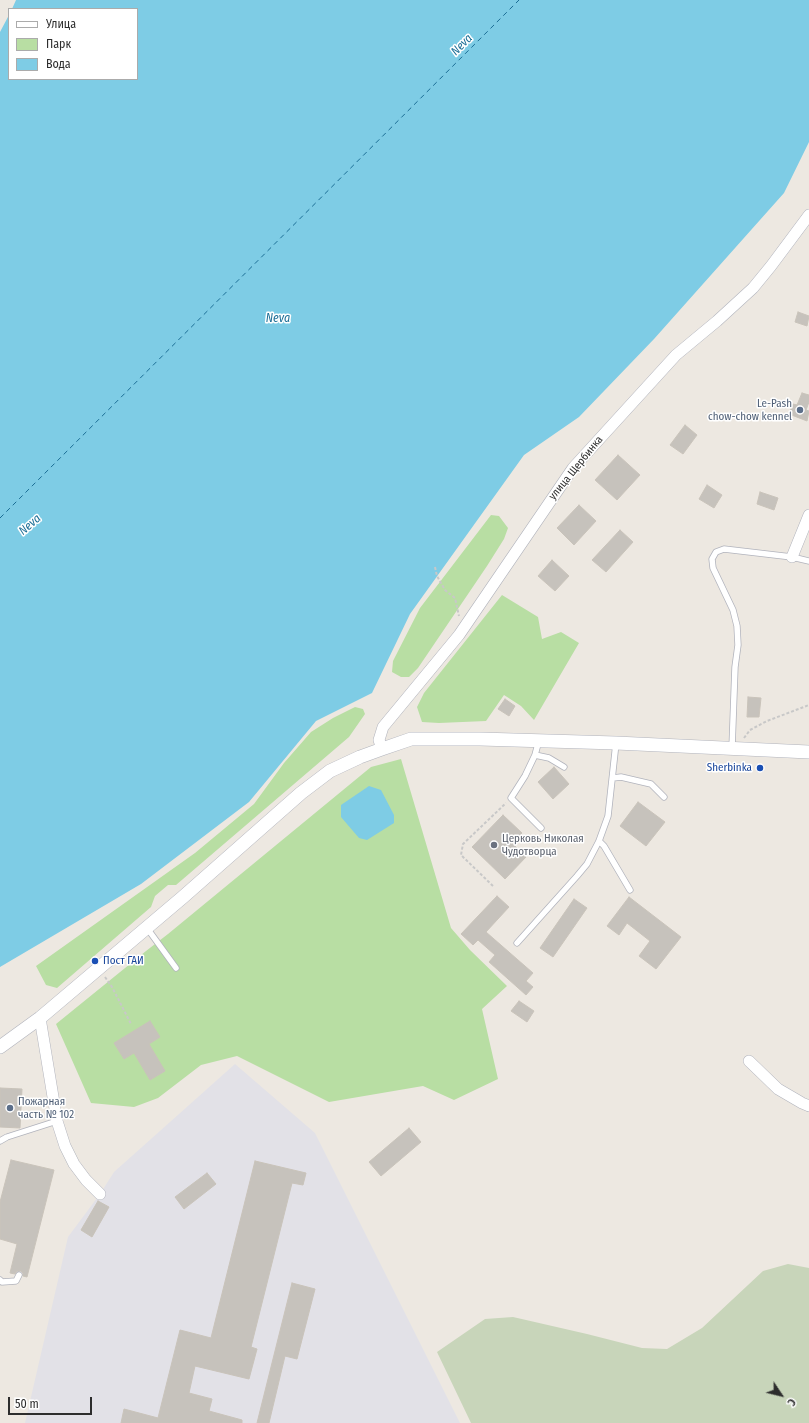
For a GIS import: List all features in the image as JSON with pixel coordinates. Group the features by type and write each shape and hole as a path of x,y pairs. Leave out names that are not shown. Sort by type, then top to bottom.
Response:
{"street":[{"name":"улица Щербинка","path":"382,748 379,740 383,727 433,669 463,629 573,468 676,355 717,321 753,288 809,215"},
{"path":"792,557 809,515"},
{"path":"0,1047 40,1018 301,793 330,771 382,748 411,739 539,740 809,752"},
{"path":"40,1018 57,1121 65,1146 74,1164 86,1180 100,1194"},
{"path":"749,1062 778,1089 809,1106"}],"lane":[{"path":"733,749 735,667 738,645 737,626 733,610 713,568 712,559 716,552 724,549 792,557 809,561"},
{"path":"539,740 535,755 525,776 511,798 541,828"},
{"path":"517,943 587,864 599,841 608,816 616,743"},
{"path":"535,755 549,758 564,767"},
{"path":"613,778 621,777 651,784 664,797"},
{"path":"599,841 604,846 630,890"},
{"path":"146,928 176,968"},
{"path":"0,1141 6,1137 57,1121"},
{"path":"0,1280 2,1282 16,1281 19,1275"}],"path":[{"path":"435,567 437,576 445,590 455,598 458,615 463,629"},
{"path":"733,749 750,730 767,721 809,705"},
{"path":"493,886 461,855 463,844 511,798"},
{"path":"99,968 112,987 132,1024"}],"shaded area":[{"path":"235,1064 315,1133 460,1423 25,1423 68,1237 100,1194 114,1172"}],"green space":[{"path":"491,515 499,516 508,528 504,539 487,566 418,668 409,677 401,677 392,672 393,661 420,608"},
{"path":"502,595 538,617 542,639 561,632 579,643 534,720 521,706 504,695 486,721 439,723 422,722 417,707 424,693"},
{"path":"355,707 363,709 365,714 349,737 176,885 168,885 155,896 151,907 57,988 46,985 36,966 195,853 254,804 284,763 311,732 333,718"},
{"path":"401,759 451,928 470,950 507,986 482,1009 498,1079 454,1100 423,1086 329,1102 237,1056 201,1065 158,1098 134,1107 91,1103 56,1024 371,767"},
{"path":"788,1264 809,1268 809,1423 471,1423 437,1352 485,1319 513,1317 642,1348 667,1349 702,1328 763,1271"}],"water":[{"name":"Neva","path":"16,0 809,0 809,142 784,193 654,339 579,417 524,455 410,614 372,693 316,721 249,802 141,884 0,967 0,32 8,17 8,80 138,80 138,8 12,8"},
{"path":"369,786 381,790 394,815 394,823 367,840 359,838 341,817 341,805"}],"building":[{"path":"798,312 809,316 807,326 795,322"},
{"path":"802,393 809,395 809,402 806,410 809,411 807,421 789,414 793,404 797,405"},
{"path":"685,425 697,435 683,454 670,445"},
{"path":"618,455 640,475 617,500 595,480"},
{"path":"707,485 722,495 714,508 699,499"},
{"path":"760,492 778,498 774,510 757,504"},
{"path":"579,505 596,521 574,545 557,528"},
{"path":"620,530 633,542 606,572 592,560"},
{"path":"552,560 569,576 555,591 538,576"},
{"path":"748,697 761,698 759,717 747,717"},
{"path":"505,699 515,706 509,716 498,709"},
{"path":"554,767 569,784 553,799 538,782"},
{"path":"638,802 665,822 646,846 620,826"},
{"name":"Церковь Николая Чудотворца","path":"503,815 522,833 512,843 526,857 505,879 472,847"},
{"path":"497,896 509,907 486,932 533,973 526,981 533,987 526,995 489,962 495,955 478,940 473,945 461,934"},
{"path":"629,897 681,937 656,969 639,956 650,941 627,923 619,935 607,926"},
{"path":"574,899 587,908 553,957 540,948"},
{"path":"519,1001 534,1011 527,1022 511,1011"},
{"path":"150,1021 160,1037 149,1044 165,1071 150,1080 134,1053 124,1059 114,1043"},
{"name":"Пожарная часть № 102","path":"0,1088 22,1089 20,1128 0,1127"},
{"path":"409,1128 421,1142 381,1176 369,1162"},
{"path":"11,1160 54,1170 27,1277 23,1276 21,1271 17,1271 15,1274 10,1273 17,1244 0,1239 0,1202"},
{"path":"255,1161 306,1173 303,1185 292,1183 251,1347 257,1349 249,1379 195,1366 189,1393 212,1399 209,1411 242,1420 242,1423 121,1423 124,1409 158,1418 180,1330 211,1338"},
{"path":"207,1173 216,1184 184,1209 175,1197"},
{"path":"98,1201 109,1207 92,1237 81,1230"},
{"path":"292,1283 315,1289 297,1359 285,1356 269,1423 257,1423"}],"ferry route":[{"path":"0,518 519,0"}],"place":[{"name":"Le-Pash chow-chow kennel","path":"800,410"},
{"name":"Sherbinka","path":"760,768"},
{"name":"Церковь Николая Чудотворца","path":"494,845"},
{"name":"Пост ГАИ","path":"95,961"},
{"name":"Пожарная часть № 102","path":"10,1108"}]}
